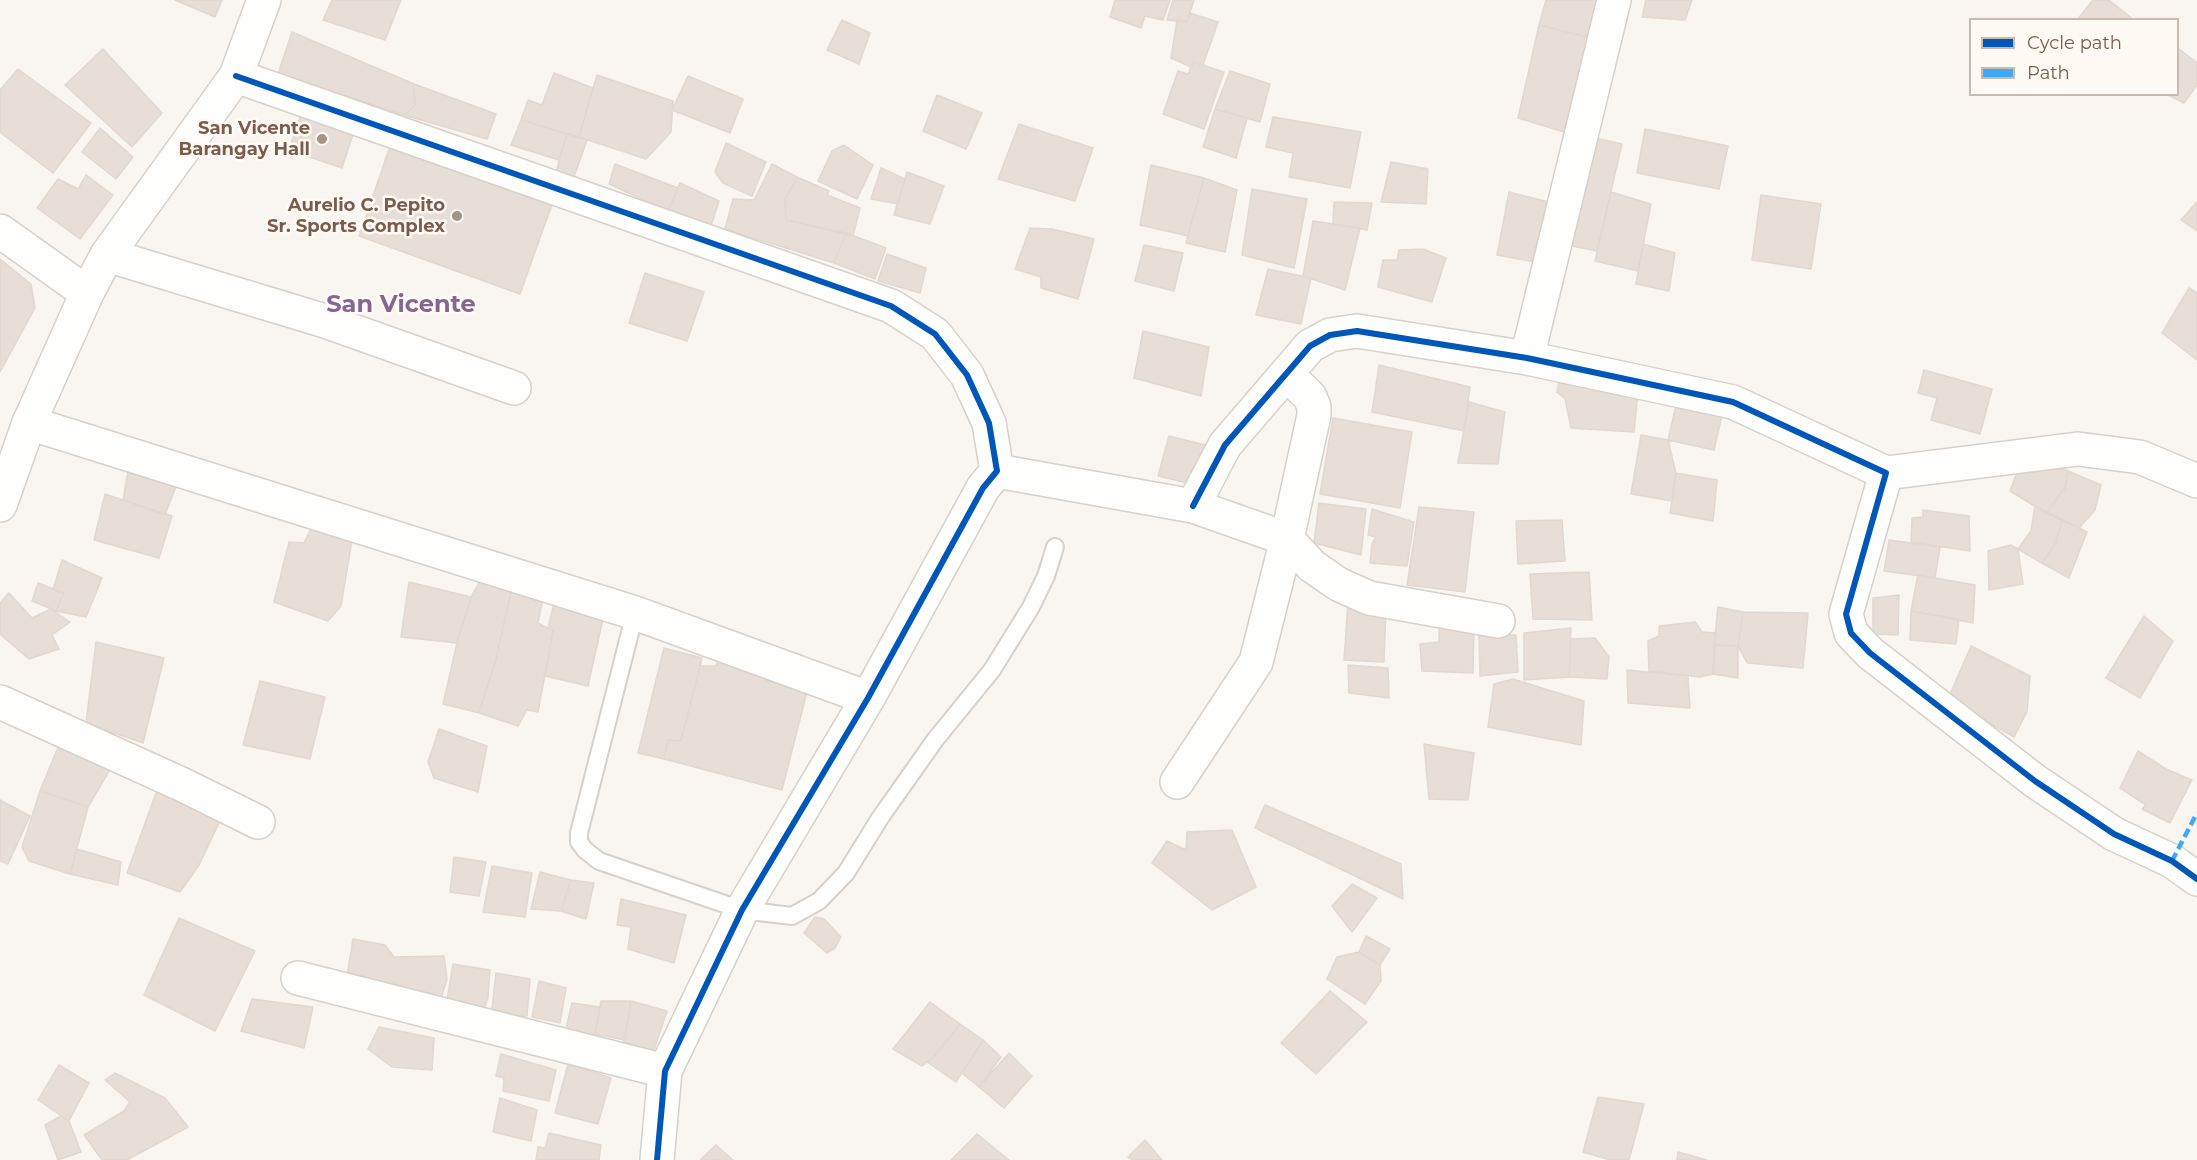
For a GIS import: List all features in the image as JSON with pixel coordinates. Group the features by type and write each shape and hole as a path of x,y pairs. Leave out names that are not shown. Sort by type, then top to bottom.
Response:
{"street":[{"path":"0,505 29,423 87,293 107,255 236,76 264,0"},
{"path":"1527,358 1614,0"},
{"path":"236,76 891,306 935,334 967,375 989,423 997,471 983,488 868,698 742,910 665,1071 661,1156"},
{"path":"0,231 87,293"},
{"path":"107,255 326,321 514,388"},
{"path":"1193,506 1225,445 1310,346 1330,335 1357,331 1527,358 1733,402 1886,473 2078,449 2140,457 2197,481"},
{"path":"1177,782 1256,662 1287,539 1314,416 1314,406 1310,397 1287,374"},
{"path":"29,423 635,613 868,698"},
{"path":"997,471 1193,506 1287,539 1312,566 1338,584 1369,598 1498,621"},
{"path":"1886,473 1846,614 1851,633 1870,653 2035,781 2114,834 2172,861 2197,879"},
{"path":"0,702 181,784 258,822"},
{"path":"298,978 665,1071"}],"lane":[{"path":"635,613 579,833 579,842 599,861 742,910 792,916 819,902 846,873 880,818 935,740 992,670 1032,607 1046,576 1055,547"}],"building":[{"path":"175,0 222,0 215,17"},
{"path":"332,0 401,0 385,40 323,20"},
{"path":"1115,0 1170,0 1163,20 1145,16 1141,28 1110,17"},
{"path":"1173,0 1194,0 1187,22 1167,20"},
{"path":"1546,0 1599,0 1590,38 1539,25"},
{"path":"1646,0 1692,0 1685,20 1642,17"},
{"path":"2093,0 2109,0 2132,18 2079,18"},
{"path":"1190,13 1218,22 1203,65 1193,62 1191,67 1171,58 1177,20 1187,22"},
{"path":"842,20 870,33 859,64 827,50"},
{"path":"1539,25 1590,38 1574,135 1518,118"},
{"path":"292,32 414,84 415,105 404,115 278,74"},
{"path":"103,49 162,113 132,147 65,85"},
{"path":"2179,49 2197,63 2197,85 2184,103 2170,96 2179,96"},
{"path":"1193,62 1224,72 1204,129 1163,114 1178,71 1188,74"},
{"path":"18,69 91,123 53,173 0,132 0,90"},
{"path":"1230,71 1270,84 1260,122 1215,109"},
{"path":"554,73 593,88 579,137 521,120 528,100 542,105"},
{"path":"597,75 673,101 671,132 646,159 579,137"},
{"path":"688,76 743,99 730,133 672,110"},
{"path":"414,84 496,114 487,139 404,115 415,105"},
{"path":"937,95 982,113 966,149 923,131"},
{"path":"1215,109 1247,118 1236,158 1203,147"},
{"name":"San Vicente Barangay Hall","path":"302,111 355,128 342,168 289,150"},
{"path":"1273,117 1361,132 1350,188 1289,177 1293,153 1266,147"},
{"path":"521,120 567,134 559,160 511,145"},
{"path":"1019,124 1093,148 1075,201 998,179"},
{"path":"100,128 133,157 116,179 82,152"},
{"path":"1645,129 1728,146 1719,189 1637,173"},
{"path":"567,134 587,140 574,177 556,172"},
{"path":"1586,136 1622,144 1597,251 1562,244"},
{"name":"Aurelio C. Pepito Sr. Sports Complex","path":"393,138 555,196 520,294 359,236"},
{"path":"726,143 766,162 752,196 723,183 715,172"},
{"path":"844,145 873,165 857,199 818,181 832,151"},
{"path":"1391,162 1428,169 1426,204 1381,202"},
{"path":"615,164 678,188 668,211 609,184"},
{"path":"772,164 797,177 785,200 786,220 846,233 834,263 725,229 733,199 754,200"},
{"path":"1151,165 1204,178 1188,236 1140,225"},
{"path":"881,168 905,179 898,204 871,199"},
{"path":"907,172 944,186 930,224 894,215"},
{"path":"86,175 113,195 80,239 37,208 58,179 78,189"},
{"path":"797,177 829,191 827,195 860,208 853,236 786,220 785,200"},
{"path":"1204,178 1237,190 1225,252 1186,243"},
{"path":"680,183 719,201 711,226 668,211"},
{"path":"1252,189 1307,199 1294,268 1242,255"},
{"path":"1509,192 1549,202 1535,262 1497,255"},
{"path":"1611,192 1651,204 1638,271 1595,261"},
{"path":"1761,195 1821,204 1811,269 1752,260"},
{"path":"1334,202 1372,203 1367,230 1333,224"},
{"path":"2197,202 2197,231 2181,220"},
{"path":"1313,221 1360,228 1345,290 1303,276"},
{"path":"1030,228 1052,229 1094,239 1078,299 1041,288 1041,277 1015,269"},
{"path":"846,233 886,248 875,279 834,263"},
{"path":"1643,244 1675,253 1669,291 1636,284"},
{"path":"1144,245 1183,253 1174,291 1135,281"},
{"path":"1423,249 1446,258 1432,302 1378,287 1383,260 1397,260 1399,250"},
{"path":"887,254 926,268 920,293 878,281"},
{"path":"0,259 31,284 35,308 0,372"},
{"path":"1268,269 1311,278 1301,324 1256,315"},
{"path":"645,273 704,292 687,341 629,323"},
{"path":"2189,288 2197,293 2197,360 2162,333"},
{"path":"1143,331 1209,347 1201,396 1134,378"},
{"path":"1379,365 1470,387 1464,431 1372,412"},
{"path":"1924,370 1992,389 1980,434 1931,420 1937,398 1918,393"},
{"path":"1560,377 1638,393 1634,432 1571,428 1565,399 1557,392"},
{"path":"1677,401 1723,411 1714,450 1668,440"},
{"path":"1469,402 1505,412 1498,464 1458,463"},
{"path":"1333,418 1412,432 1400,508 1320,494"},
{"path":"1641,435 1668,440 1676,473 1672,501 1631,494"},
{"path":"1169,436 1205,445 1192,484 1158,476"},
{"path":"2021,462 2046,462 2068,471 2065,488 2046,513 2010,491"},
{"path":"129,466 177,484 165,515 123,500"},
{"path":"2068,471 2101,485 2095,510 2079,528 2046,513 2065,488"},
{"path":"1676,473 1717,480 1713,521 1670,513"},
{"path":"105,494 172,516 159,558 94,540"},
{"path":"1319,503 1366,509 1361,555 1314,543"},
{"path":"2035,506 2062,519 2056,543 2042,563 2018,549 2031,531"},
{"path":"1419,507 1474,512 1465,592 1407,585"},
{"path":"1372,509 1414,522 1407,566 1370,563 1372,544 1376,537 1368,535"},
{"path":"1923,510 1969,516 1970,551 1911,542 1912,518 1923,517"},
{"path":"2062,519 2087,532 2069,578 2042,563 2056,543"},
{"path":"1562,520 1565,561 1518,564 1516,521"},
{"path":"313,524 353,534 341,606 328,621 274,602 289,542 304,543"},
{"path":"1889,540 1940,547 1935,578 1884,571"},
{"path":"2011,545 2018,549 2023,584 1989,590 1988,551"},
{"path":"62,560 102,578 86,617 56,611 64,593 53,590"},
{"path":"1589,572 1592,620 1533,619 1530,574"},
{"path":"1918,575 1975,585 1973,623 1911,611"},
{"path":"482,577 512,588 495,663 479,713 443,704 457,643 471,597"},
{"path":"409,582 471,597 457,643 401,637"},
{"path":"38,583 64,593 56,611 32,601"},
{"path":"512,588 544,594 538,623 553,631 538,712 527,710 518,726 479,713 495,663"},
{"path":"9,593 32,618 51,609 70,622 52,635 59,649 29,659 0,634 0,603"},
{"path":"1899,595 1898,635 1873,634 1873,598"},
{"path":"555,599 604,614 588,686 545,676 553,631 548,628"},
{"path":"1348,602 1386,607 1384,662 1344,660"},
{"path":"1718,607 1743,612 1738,646 1714,645"},
{"path":"1911,611 1959,619 1956,644 1910,640"},
{"path":"1743,612 1808,613 1803,668 1747,663 1738,646"},
{"path":"1439,615 1474,624 1473,673 1422,671 1420,644 1439,642"},
{"path":"2144,616 2173,641 2140,698 2106,678"},
{"path":"1695,622 1702,632 1716,633 1713,674 1700,677 1649,671 1648,641 1659,636 1659,626"},
{"path":"1571,628 1569,677 1524,680 1524,633"},
{"path":"1479,634 1516,635 1518,672 1480,676"},
{"path":"1595,638 1609,657 1607,679 1569,677 1571,639"},
{"path":"96,642 164,658 143,743 86,723"},
{"path":"1714,645 1738,646 1738,678 1713,674"},
{"path":"1971,646 2030,676 2027,712 2014,737 1948,699"},
{"path":"664,648 702,658 681,741 668,740 664,759 638,753"},
{"path":"721,648 769,663 767,681 808,688 782,790 664,759 668,740 681,741 700,666 716,666"},
{"path":"1348,665 1388,668 1389,698 1349,693"},
{"path":"1627,670 1688,676 1690,708 1628,703"},
{"path":"1513,679 1584,701 1581,745 1488,727 1494,684"},
{"path":"260,681 325,697 310,759 243,745"},
{"path":"439,729 487,746 478,792 434,778 428,762"},
{"path":"61,740 115,761 88,807 40,791"},
{"path":"1424,744 1474,753 1468,800 1429,799"},
{"path":"2138,751 2166,769 2192,780 2170,823 2142,809 2146,805 2120,788"},
{"path":"40,791 88,807 70,874 29,861 22,847"},
{"path":"156,793 179,793 220,821 199,865 180,892 127,873"},
{"path":"0,800 30,816 8,864 0,861"},
{"path":"1265,805 1401,864 1403,899 1255,828"},
{"path":"1232,830 1256,887 1212,910 1152,863 1167,841 1186,850 1187,832"},
{"path":"77,849 121,862 118,885 70,874"},
{"path":"454,857 486,862 479,896 450,892"},
{"path":"492,866 532,873 525,917 483,912"},
{"path":"540,872 571,880 561,911 531,909"},
{"path":"571,880 594,883 586,919 561,911"},
{"path":"1352,884 1377,898 1352,932 1332,906"},
{"path":"621,899 686,915 674,963 628,949 631,927 617,925"},
{"path":"815,917 824,919 841,937 835,948 827,953 804,933"},
{"path":"179,918 255,951 215,1031 144,995"},
{"path":"1366,936 1390,949 1380,965 1359,952"},
{"path":"353,939 385,945 394,957 444,956 447,979 440,1002 346,982"},
{"path":"1359,952 1380,965 1381,981 1365,1004 1327,979 1337,957"},
{"path":"453,964 490,970 488,998 481,1017 445,1012"},
{"path":"496,973 530,979 527,1016 509,1017 492,1008"},
{"path":"539,981 566,988 560,1023 532,1017"},
{"path":"1330,991 1367,1022 1316,1074 1281,1043"},
{"path":"252,999 313,1007 304,1048 241,1031"},
{"path":"601,1001 631,1001 625,1040 595,1034"},
{"path":"631,1001 667,1011 653,1053 623,1045"},
{"path":"930,1002 960,1024 933,1058 922,1066 893,1049"},
{"path":"572,1003 600,1007 594,1041 564,1037"},
{"path":"960,1024 983,1040 956,1082 927,1062 933,1058"},
{"path":"379,1027 434,1038 432,1070 392,1067 368,1049"},
{"path":"983,1040 1001,1057 979,1087 962,1073"},
{"path":"1009,1053 1032,1076 1004,1108 979,1087"},
{"path":"501,1054 556,1070 549,1101 503,1091 504,1078 496,1076"},
{"path":"568,1064 611,1078 598,1124 555,1113"},
{"path":"59,1065 89,1083 69,1121 38,1100"},
{"path":"115,1073 165,1098 188,1127 127,1160 102,1160 84,1135 124,1111 130,1102 105,1080"},
{"path":"1598,1097 1644,1104 1629,1160 1610,1160 1583,1152"},
{"path":"500,1098 537,1110 531,1141 493,1132"},
{"path":"61,1116 69,1121 81,1152 58,1160 45,1125"},
{"path":"549,1133 601,1145 599,1160 536,1160 538,1147 545,1148"},
{"path":"977,1134 1009,1160 951,1160"},
{"path":"1145,1140 1162,1160 1133,1160 1128,1157"},
{"path":"716,1145 733,1160 700,1160"},
{"path":"1678,1152 1707,1160 1677,1160"}],"marked path":[{"path":"2172,861 2197,813"}],"cycle path":[{"path":"236,76 891,306 935,334 967,375 989,423 997,471 983,488 868,698 742,910 665,1071 657,1160"},
{"path":"1193,506 1225,445 1310,346 1330,335 1357,331 1527,358 1733,402 1886,473 1846,614 1851,633 1870,653 2035,781 2114,834 2172,861 2197,879"}],"place":[{"name":"San Vicente Barangay Hall","path":"322,139"},
{"name":"Aurelio C. Pepito Sr. Sports Complex","path":"457,216"}],"district":[{"name":"San Vicente","path":"401,305"}]}
